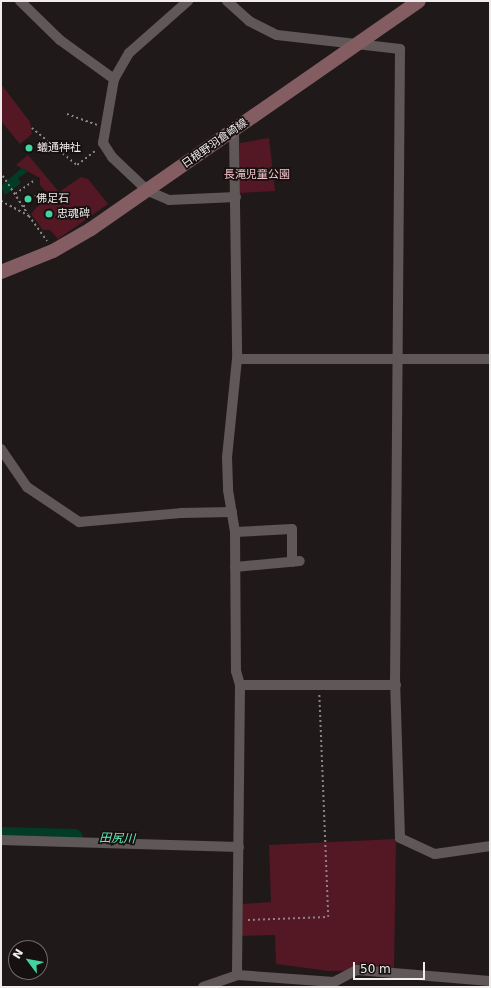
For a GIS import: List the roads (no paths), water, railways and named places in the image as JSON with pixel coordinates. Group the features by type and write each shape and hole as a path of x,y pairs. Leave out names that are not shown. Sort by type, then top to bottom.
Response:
{"main road":[{"name":"日根野羽倉崎線","path":"1,272 54,251 148,191 419,1"}],"street":[{"path":"20,1 60,40 114,79"},
{"path":"188,1 129,53 114,79 104,127 104,144 148,191 169,200 236,197"},
{"path":"227,1 249,21 278,34 400,49 400,359 396,685 400,838 435,854 490,846"},
{"path":"234,131 238,359 227,457 235,532 236,672 240,685 237,975"},
{"path":"238,359 490,359"},
{"path":"1,449 27,487 79,522 181,513 232,512"},
{"path":"235,532 292,529 296,562 236,567"},
{"path":"240,685 396,685"},
{"path":"1,840 239,847"},
{"path":"202,987 237,975 334,982 357,970 490,982"}],"waterway":[{"name":"田尻川","path":"1,835 74,837"}],"place":[{"name":"蟻通神社","path":"29,148"},
{"name":"佛足石","path":"28,199"},
{"name":"忠魂碑","path":"49,214"}],"park label":[{"name":"長滝児童公園","path":"257,175"}]}
